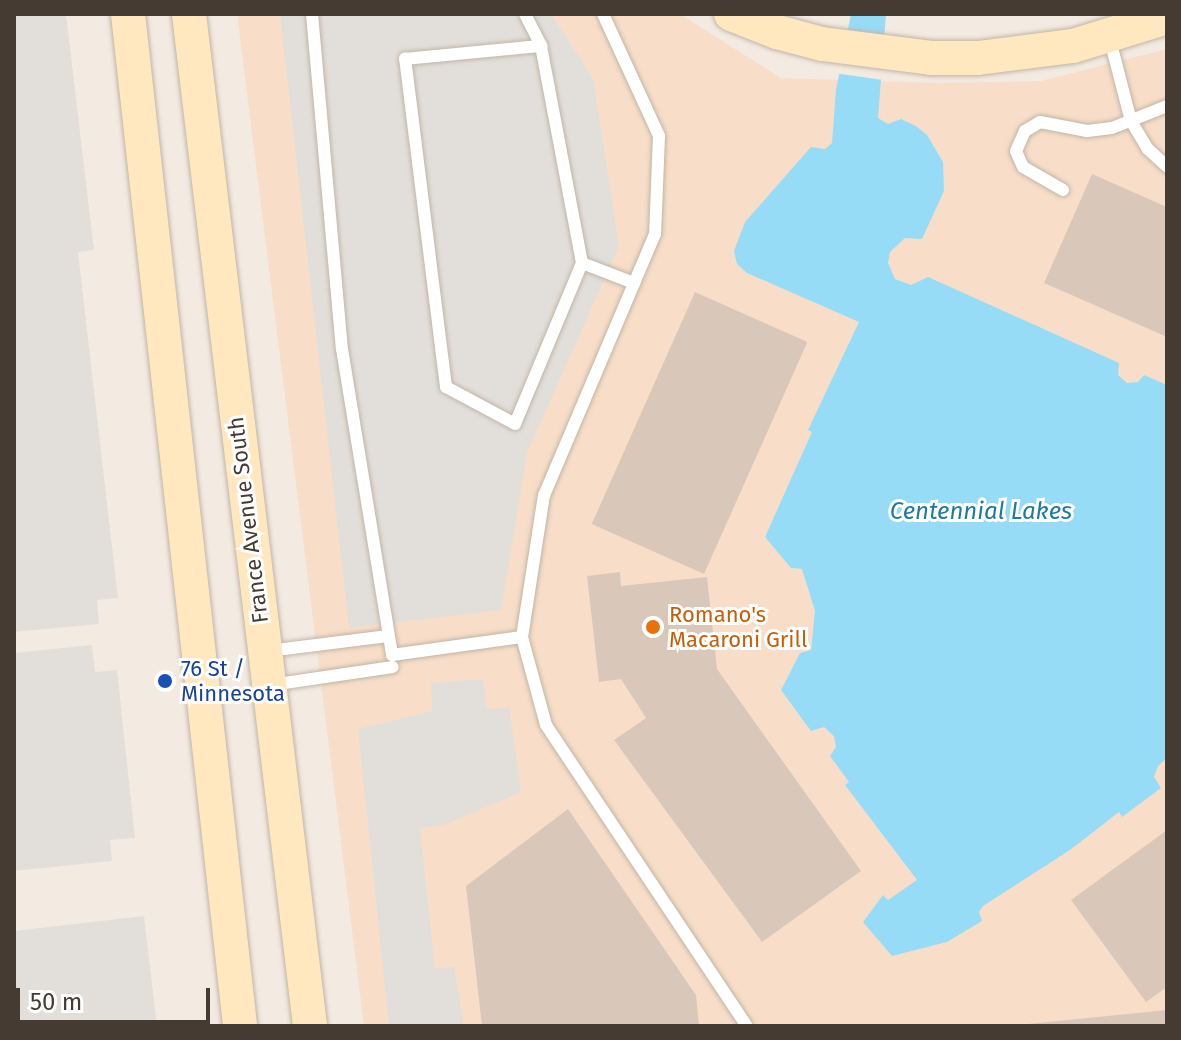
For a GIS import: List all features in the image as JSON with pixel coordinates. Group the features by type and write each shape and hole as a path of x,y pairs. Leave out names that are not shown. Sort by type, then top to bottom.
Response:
{"main road":[{"path":"128,14 240,1026"},
{"name":"France Avenue South","path":"189,14 310,1026"},
{"path":"731,14 777,32 836,46 911,57 990,57 1073,46 1167,17"}],"lane":[{"path":"312,14 342,349 392,655 522,637"},
{"path":"525,14 541,46 582,263 515,424 446,387 405,59 541,46"},
{"path":"603,14 659,136 655,234 544,495 522,637 546,725 747,1026"},
{"path":"1109,36 1131,121 1148,149 1167,167"},
{"path":"1063,190 1023,167 1016,151 1025,131 1040,122 1087,131 1131,121 1167,106"},
{"path":"582,263 634,283"},
{"path":"264,651 388,636"},
{"path":"268,685 393,667"}],"shaded area":[{"path":"66,14 94,250 78,252 118,598 97,600 99,624 14,632 14,15"},
{"path":"237,14 680,14 781,78 936,83 1041,81 1167,49 1167,1026 364,1026"},
{"path":"280,14 551,14 593,78 619,246 527,453 501,610 349,628"},
{"path":"92,645 95,672 117,670 135,838 110,840 112,861 14,871 14,653"},
{"path":"483,679 487,709 509,707 521,792 444,825 420,828 435,969 454,966 464,1026 389,1026 358,729 432,711 431,683"},
{"path":"144,916 157,1026 14,1026 14,931"}],"water":[{"name":"Centennial Lakes","path":"851,14 886,14 878,118 888,124 901,119 916,126 927,135 943,162 944,191 922,239 905,238 890,252 888,263 895,279 911,285 928,277 1119,363 1118,375 1127,383 1138,382 1144,375 1167,385 1167,758 1158,766 1154,777 1161,788 1122,817 1119,812 1070,850 983,906 979,912 982,921 947,942 892,956 863,922 883,895 888,900 917,880 845,785 849,782 830,756 836,747 834,736 824,727 811,731 781,690 800,653 811,650 815,611 802,569 791,568 765,537 812,432 808,430 859,322 747,273 737,264 734,251 745,222 811,147 825,149 832,143 836,90"}],"pier":[{"path":"844,29 888,35 881,80 838,74"}],"building":[{"path":"1092,174 1167,207 1167,337 1044,283"},
{"path":"695,292 807,342 704,574 592,524"},
{"path":"620,572 621,586 707,577 717,669 861,871 762,942 614,740 646,718 621,679 599,682 587,576"},
{"path":"568,809 696,995 699,1026 482,1026 466,886"},
{"path":"1167,830 1167,987 1146,1002 1071,900"},
{"path":"1167,1010 1167,1026 1028,1026 1028,1024"}],"place":[{"name":"Romano's Macaroni Grill","path":"653,627"},
{"name":"76 St / Minnesota","path":"165,681"}]}
